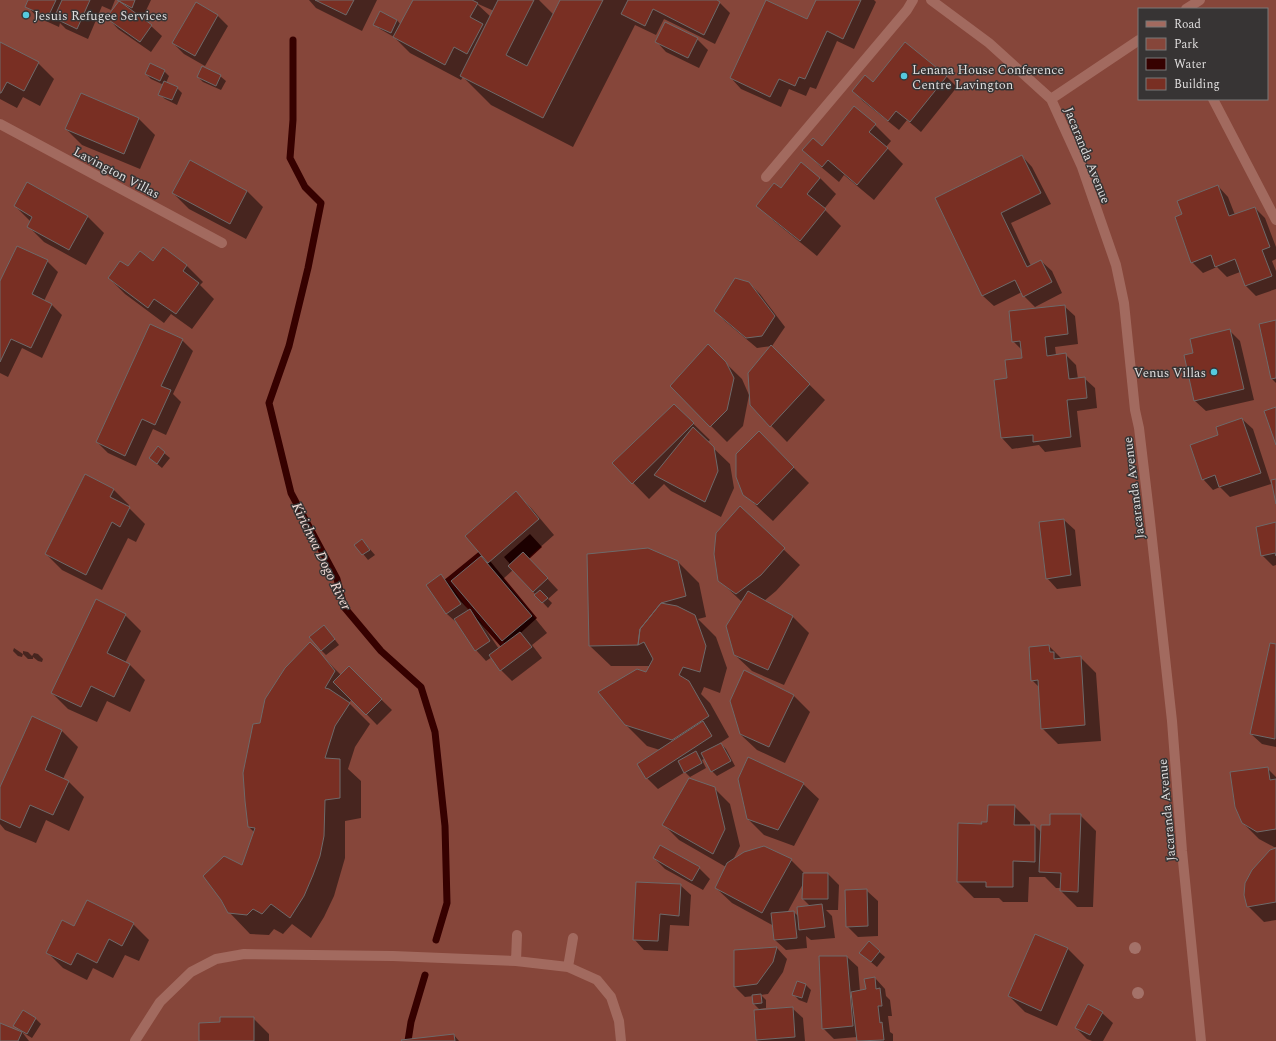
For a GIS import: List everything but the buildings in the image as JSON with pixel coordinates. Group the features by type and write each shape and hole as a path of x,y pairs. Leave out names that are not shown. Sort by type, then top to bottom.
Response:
{"street":[{"path":"766,177 907,10 913,0"},
{"name":"Jacaranda Avenue","path":"931,0 989,43 1051,99 1082,167 1116,265 1124,303 1135,410 1139,428 1149,512 1172,721 1182,850 1201,1041"},
{"path":"1188,8 1200,0"},
{"path":"1051,99 1138,41"},
{"path":"1214,100 1276,220"},
{"name":"Lavington Villas","path":"0,124 222,243"},
{"path":"516,961 517,935"},
{"path":"568,967 573,938"},
{"path":"135,1041 160,1002 191,972 216,959 244,954 394,956 516,961 568,967 597,980 611,997 619,1021 621,1041"}],"green space":[{"path":"0,0 1276,0 1276,1041 0,1041"}],"water":[{"path":"530,534 542,547 516,571 504,557"},
{"path":"481,550 537,618 503,649 443,581"}],"waterway":[{"name":"Kirichwa Dogo River","path":"293,40 293,120 290,158 305,187 321,203 308,268 289,346 269,403 291,493 337,579 344,607 381,651 421,687 435,732 445,826 447,903 436,940"},
{"name":"Kirichwa Dogo River","path":"408,1041 411,1022 425,975"}],"place":[{"name":"Jesuis Refugee Services","path":"26,15"},
{"name":"Lenana House Conference Centre Lavington","path":"904,76"},
{"name":"Venus Villas","path":"1214,372"}]}
